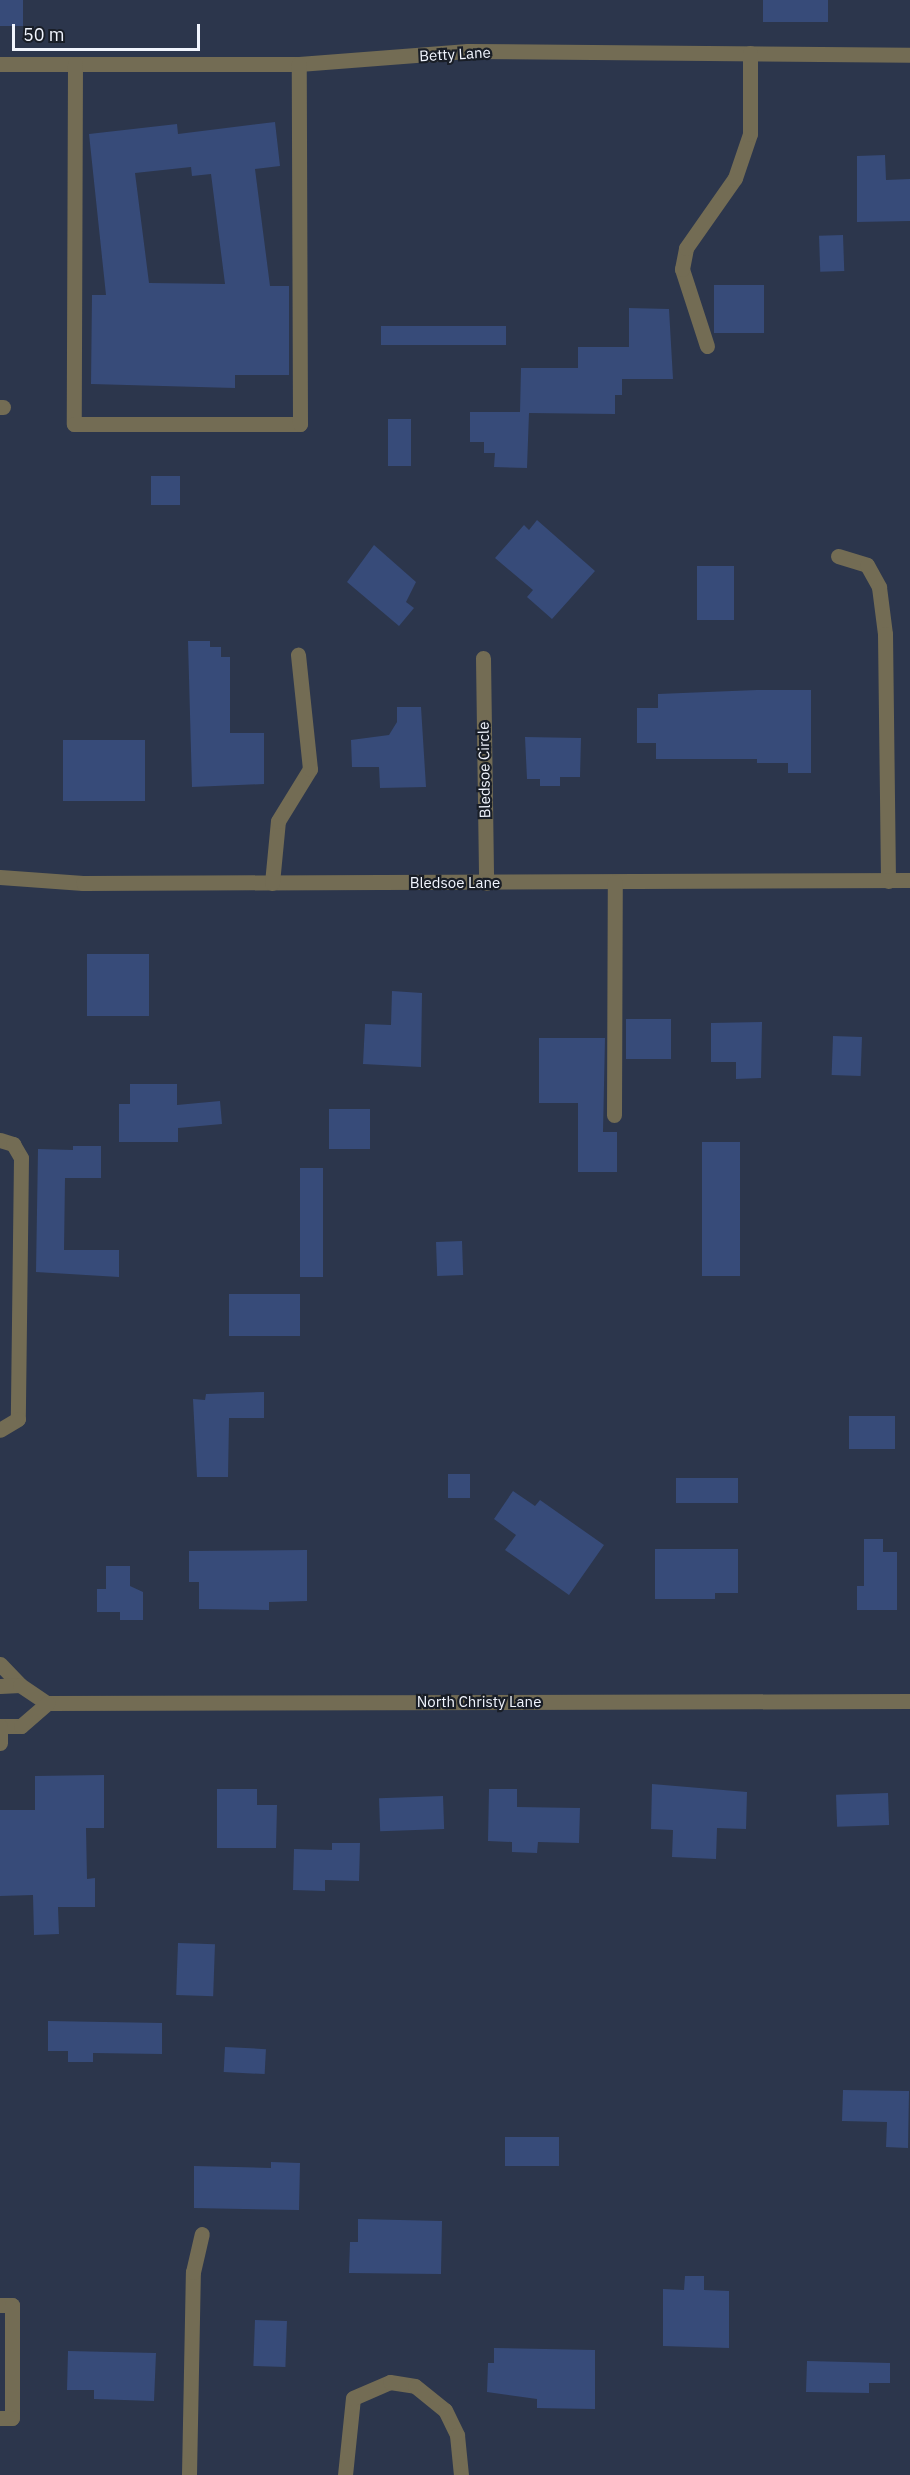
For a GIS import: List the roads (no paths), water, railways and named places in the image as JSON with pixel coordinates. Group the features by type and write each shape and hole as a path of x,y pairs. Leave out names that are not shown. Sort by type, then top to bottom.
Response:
{"street":[{"name":"Betty Lane","path":"0,64 299,64 468,51 910,55"},
{"path":"707,346 682,269 686,248 735,177 750,134 750,53"},
{"path":"75,64 74,424 300,424 299,64"},
{"path":"838,556 867,565 879,587 885,634 888,880"},
{"path":"272,883 278,821 310,769 298,655"},
{"name":"Bledsoe Circle","path":"483,658 486,883"},
{"name":"Bledsoe Lane","path":"0,877 83,883 910,880"},
{"path":"614,1114 615,882"},
{"path":"0,1140 14,1144 21,1158 18,1419 0,1430"},
{"path":"0,1664 20,1685 47,1703 21,1726 0,1726 0,1743"},
{"path":"0,1686 20,1685"},
{"name":"North Christy Lane","path":"47,1703 910,1701"},
{"path":"189,2475 193,2272 202,2234"},
{"path":"0,2305 12,2305 12,2418 0,2418"},
{"path":"345,2475 354,2398 390,2382 415,2386 445,2410 457,2435 461,2475"}]}
